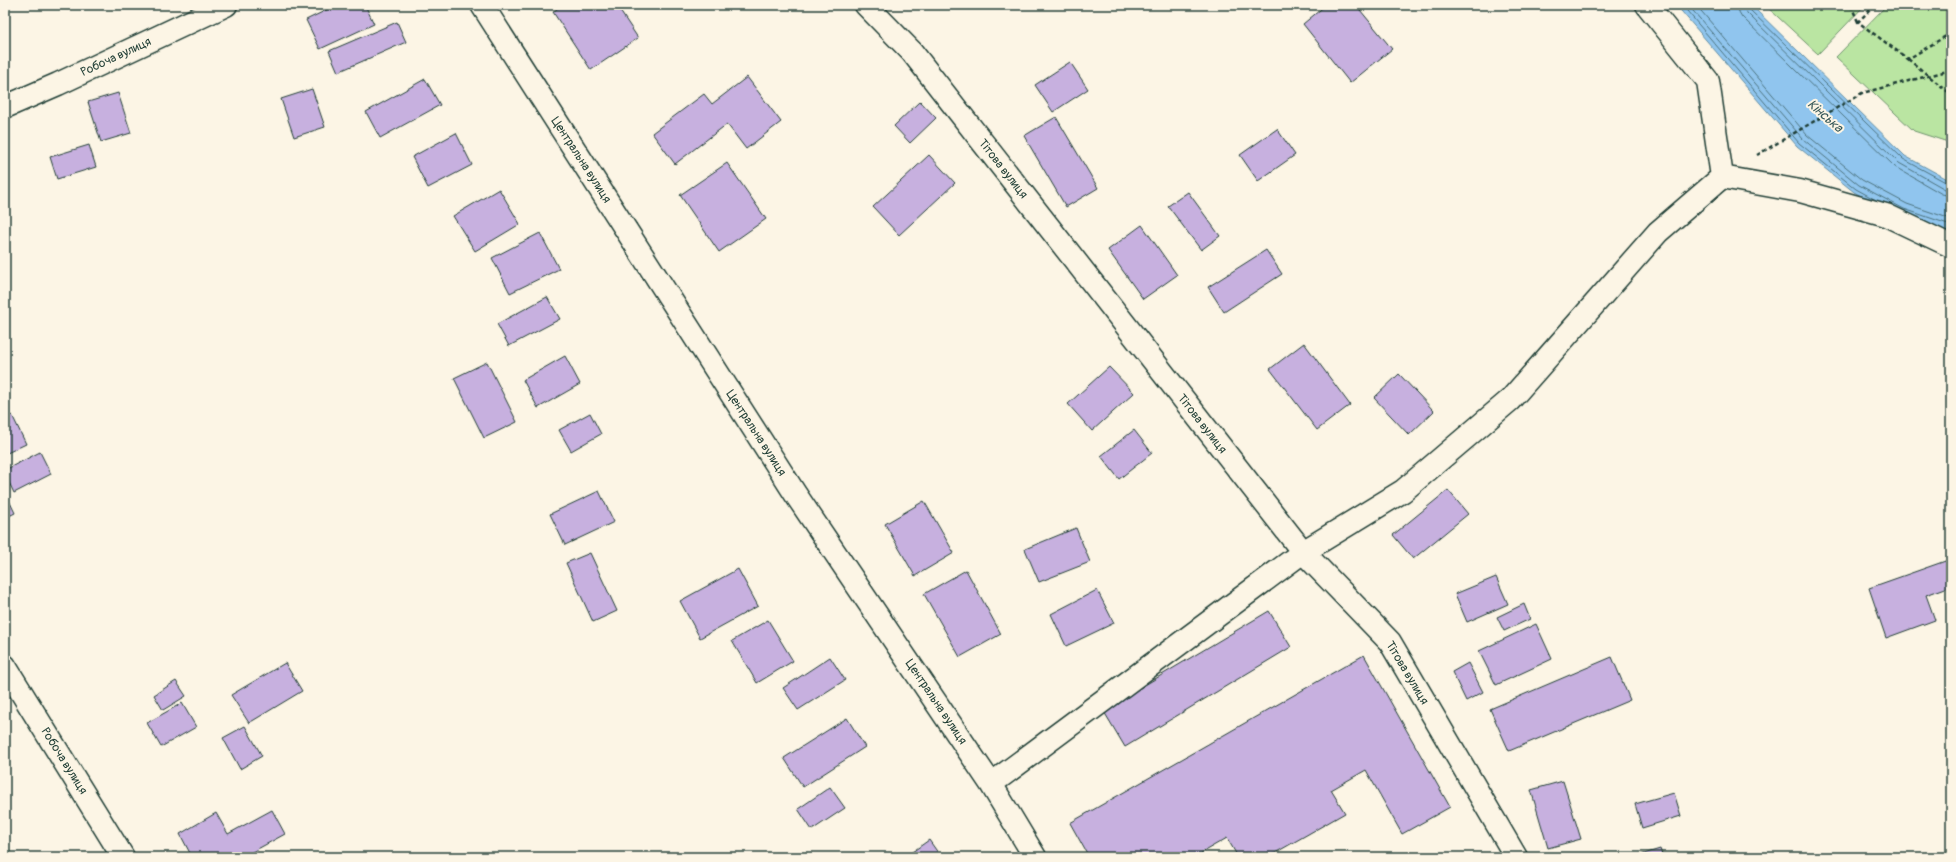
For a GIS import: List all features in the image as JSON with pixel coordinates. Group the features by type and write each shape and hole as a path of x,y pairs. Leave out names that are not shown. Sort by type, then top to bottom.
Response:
{"street":[{"name":"Робоча вулиця","path":"5,107 58,84 226,5"},
{"name":"Центральна вулиця","path":"482,5 796,495 991,784 1035,857"},
{"name":"Тітова вулиця","path":"866,5 912,52 1303,552 1390,642 1516,857"},
{"path":"1647,5 1708,81 1722,177"},
{"path":"991,784 1303,552 1403,491 1510,400 1658,232 1722,177"},
{"path":"1722,177 1800,191 1886,215 1951,246"},
{"name":"Робоча вулиця","path":"5,666 123,857"}],"path":[{"path":"1851,5 1858,22 1929,75 1951,94"},
{"path":"1858,22 1875,5"},
{"path":"1908,59 1951,33"},
{"path":"1763,151 1862,94 1951,70"}],"green space":[{"path":"1765,5 1865,5 1818,54"},
{"path":"1887,5 1951,5 1951,143 1914,131 1836,57"}],"water":[{"name":"Кінська","path":"1676,5 1751,5 1905,156 1951,181 1951,234 1901,218 1854,192 1797,146"}],"building":[{"path":"337,5 365,5 374,24 320,49 306,20"},
{"path":"562,5 616,5 638,38 591,70 553,12"},
{"path":"1326,5 1356,5 1392,49 1350,83 1303,24"},
{"path":"397,22 406,42 338,72 329,51"},
{"path":"1070,62 1088,89 1053,112 1035,85"},
{"path":"747,77 781,122 746,149 727,124 675,164 652,133 704,94 712,104"},
{"path":"425,79 440,105 380,138 366,112"},
{"path":"312,89 325,127 294,137 281,99"},
{"path":"118,93 131,133 101,142 88,102"},
{"path":"920,101 936,118 910,143 894,126"},
{"path":"1056,117 1098,188 1066,207 1024,136"},
{"path":"1277,129 1295,155 1258,181 1240,155"},
{"path":"456,133 472,165 428,188 412,157"},
{"path":"89,145 96,167 57,179 50,157"},
{"path":"929,155 955,183 899,235 873,207"},
{"path":"727,163 766,219 719,252 680,195"},
{"path":"499,189 520,224 475,251 453,216"},
{"path":"1188,192 1220,236 1201,250 1168,206"},
{"path":"1142,225 1177,275 1143,299 1108,250"},
{"path":"540,233 559,269 510,293 492,258"},
{"path":"1266,250 1282,274 1224,312 1208,287"},
{"path":"547,297 560,319 509,346 497,324"},
{"path":"1304,343 1350,405 1317,430 1270,369"},
{"path":"565,356 580,384 538,408 523,380"},
{"path":"487,362 517,422 484,438 454,378"},
{"path":"1109,367 1134,393 1092,431 1068,404"},
{"path":"1399,374 1434,411 1409,435 1374,398"},
{"path":"590,413 601,434 571,451 559,430"},
{"path":"12,415 26,444 5,454 5,419"},
{"path":"1134,430 1152,453 1119,479 1101,456"},
{"path":"40,452 51,474 14,493 5,474 5,470"},
{"path":"1448,490 1468,514 1413,559 1393,535"},
{"path":"599,491 614,522 565,545 550,514"},
{"path":"5,492 15,513 5,518"},
{"path":"924,501 954,553 915,576 885,524"},
{"path":"1076,528 1090,562 1039,582 1025,549"},
{"path":"590,553 617,611 593,622 566,563"},
{"path":"1951,559 1951,586 1926,595 1935,620 1886,638 1869,588"},
{"path":"738,569 758,606 700,638 680,601"},
{"path":"966,570 1001,634 960,657 924,594"},
{"path":"1496,577 1508,604 1467,622 1455,594"},
{"path":"1097,590 1114,623 1066,646 1051,614"},
{"path":"1524,604 1530,619 1504,631 1497,617"},
{"path":"1269,611 1291,647 1125,747 1103,710"},
{"path":"768,620 793,661 757,683 732,641"},
{"path":"1536,624 1552,659 1496,685 1479,651"},
{"path":"1364,655 1450,807 1402,834 1366,770 1331,790 1345,813 1268,857 1238,857 1227,838 1194,857 1089,857 1070,823"},
{"path":"830,657 845,680 798,710 783,688"},
{"path":"1612,657 1630,700 1509,751 1490,709"},
{"path":"285,663 302,691 249,723 231,695"},
{"path":"1468,663 1483,692 1466,701 1452,672"},
{"path":"176,681 186,696 163,710 154,695"},
{"path":"182,703 196,727 161,747 147,723"},
{"path":"847,718 865,747 803,787 784,758"},
{"path":"245,726 262,756 240,769 223,738"},
{"path":"1563,781 1581,839 1548,848 1531,790"},
{"path":"830,787 845,808 812,830 798,809"},
{"path":"1674,793 1681,816 1642,828 1635,804"},
{"path":"272,810 285,834 243,857 192,857 180,834 216,813 228,834"},
{"path":"929,840 941,857 905,857"},
{"path":"1660,849 1663,857 1634,857"}]}
